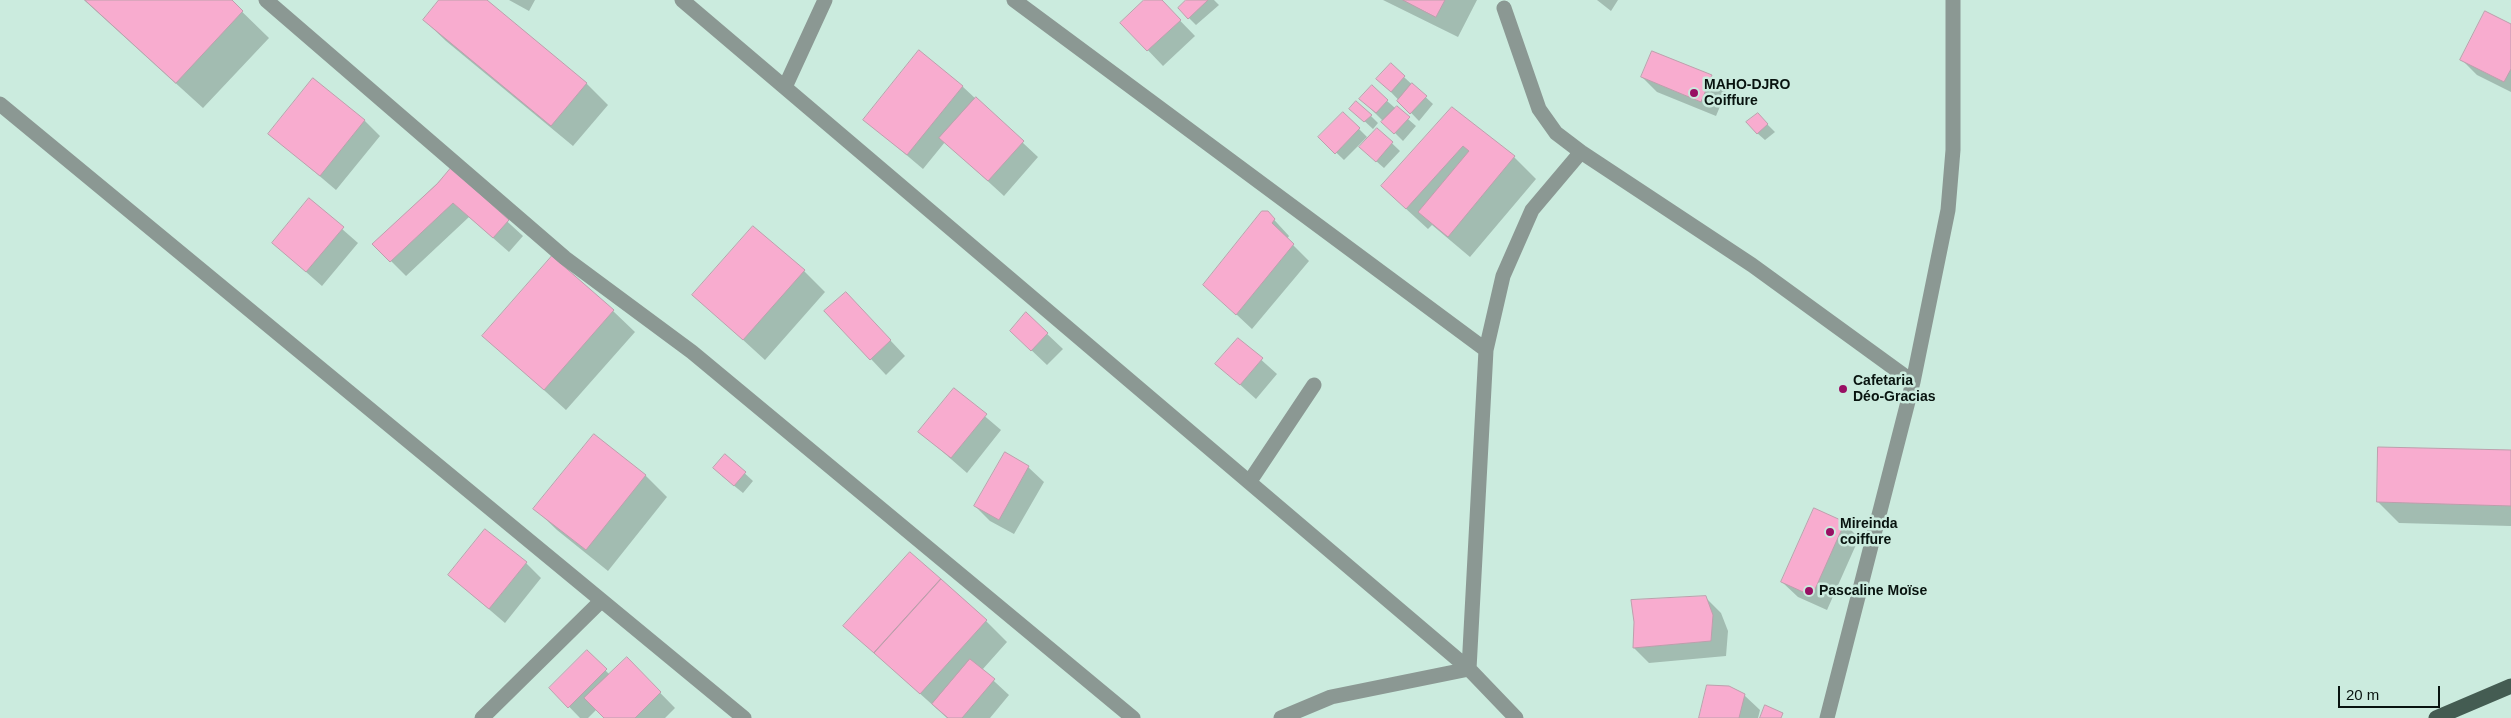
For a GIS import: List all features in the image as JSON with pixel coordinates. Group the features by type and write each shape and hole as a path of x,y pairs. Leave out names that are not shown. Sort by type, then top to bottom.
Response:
{"main road":[{"path":"2436,718 2511,686"}],"street":[{"path":"266,0 565,258 692,352 1133,718"},
{"path":"682,0 1469,668 1516,718"},
{"path":"785,87 825,0"},
{"path":"1014,0 1486,350"},
{"path":"1827,718 1913,382 1948,210 1953,150 1953,0"},
{"path":"1504,8 1539,109 1556,133 1580,152 1752,265 1913,382"},
{"path":"0,104 744,718"},
{"path":"1469,668 1486,350 1503,276 1532,210 1580,152"},
{"path":"1250,481 1314,385"},
{"path":"482,718 601,601"},
{"path":"1281,718 1331,697 1469,668"}],"building":[{"path":"85,0 232,0 243,11 176,83"},
{"path":"439,0 487,0 587,83 551,126 423,20"},
{"path":"1144,0 1162,0 1181,20 1147,51 1120,23"},
{"path":"1186,0 1208,0 1188,19 1178,8"},
{"path":"1403,0 1445,0 1436,17"},
{"path":"2485,11 2511,24 2511,69 2504,82 2460,60"},
{"path":"919,50 963,86 907,155 863,120"},
{"path":"1652,51 1712,75 1701,102 1641,77"},
{"path":"1391,63 1405,76 1391,92 1376,79"},
{"path":"313,78 365,120 320,176 268,134"},
{"path":"1412,83 1427,96 1410,114 1397,101"},
{"path":"1372,85 1388,100 1376,113 1359,99"},
{"path":"976,97 1024,141 988,181 939,138"},
{"path":"1356,101 1372,115 1364,122 1349,109"},
{"path":"1397,106 1410,117 1394,134 1381,122"},
{"path":"1452,107 1515,156 1448,237 1418,212 1469,151 1463,146 1406,209 1381,186"},
{"path":"1343,112 1360,128 1335,154 1318,137"},
{"path":"1758,113 1768,124 1757,134 1746,122"},
{"path":"1377,128 1393,142 1376,162 1359,147"},
{"path":"451,168 509,220 493,238 453,203 390,262 372,244 437,184"},
{"path":"309,198 344,227 306,272 272,243"},
{"path":"1262,211 1268,211 1275,219 1272,223 1294,244 1236,315 1203,285"},
{"path":"753,226 805,270 743,340 692,295"},
{"path":"552,256 614,310 544,390 482,336"},
{"path":"846,292 891,340 870,360 824,311"},
{"path":"1026,312 1048,333 1031,351 1010,331"},
{"path":"1238,338 1263,358 1240,385 1215,364"},
{"path":"954,388 987,414 951,458 918,432"},
{"path":"594,434 646,475 586,550 533,509"},
{"path":"2378,447 2511,450 2511,506 2377,502"},
{"path":"1005,452 1029,466 999,520 974,506"},
{"path":"725,454 746,472 734,486 713,468"},
{"path":"1814,508 1845,522 1812,596 1781,582"},
{"path":"485,529 527,562 489,609 448,575"},
{"path":"910,552 941,579 874,653 843,626"},
{"path":"941,579 987,620 920,694 874,653"},
{"path":"1706,596 1713,615 1711,641 1633,648 1634,622 1631,600"},
{"path":"587,650 607,669 568,708 549,688"},
{"path":"627,657 661,692 635,718 604,718 584,698"},
{"path":"970,659 995,679 962,718 948,718 932,704"},
{"path":"1707,685 1729,686 1745,694 1739,718 1699,718"},
{"path":"1765,705 1783,713 1781,718 1760,718"}],"place":[{"name":"MAHO-DJRO Coiffure","path":"1694,93"},
{"name":"Cafetaria Déo-Gracias","path":"1843,389"},
{"name":"Mireinda coiffure","path":"1830,532"},
{"name":"Pascaline Moïse","path":"1809,591"}]}
